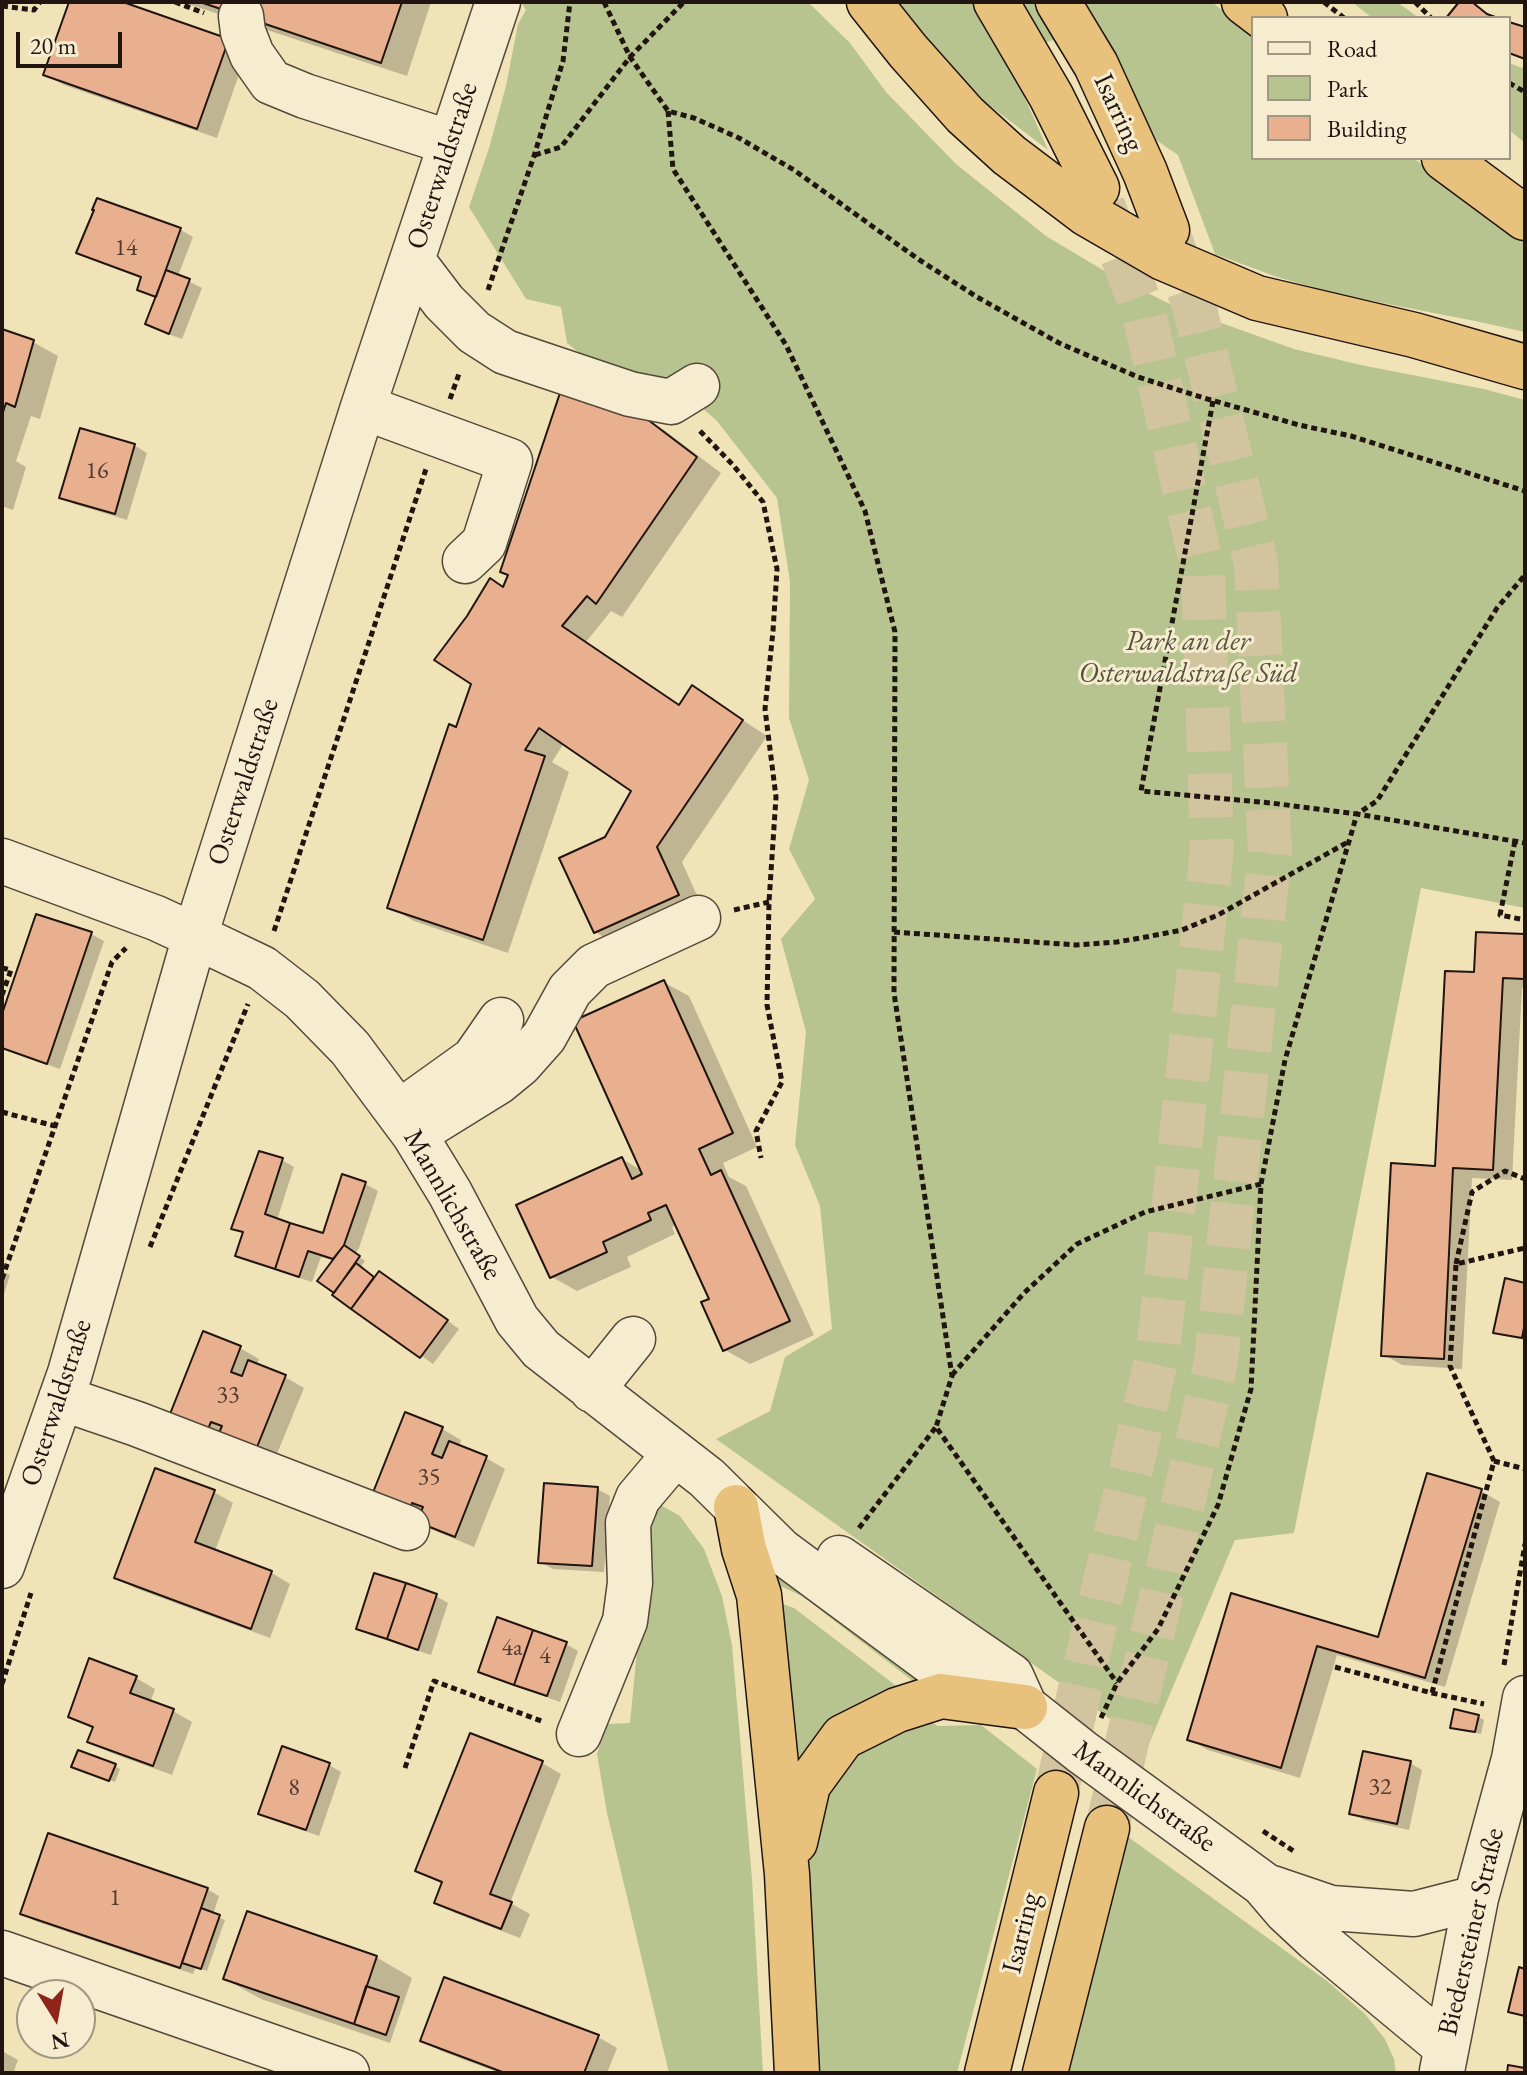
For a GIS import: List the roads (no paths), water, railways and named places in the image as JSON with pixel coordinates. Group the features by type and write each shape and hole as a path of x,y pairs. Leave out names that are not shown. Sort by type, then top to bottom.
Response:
{"highway":[{"path":"869,2 965,115 1009,155 1087,214 1163,258 1257,298 1414,335 1525,367"},
{"name":"Isarring","path":"996,2 1051,96 1097,188"},
{"name":"Isarring","path":"1058,2 1096,65 1145,172 1167,230"},
{"path":"1244,2 1262,16"},
{"path":"1447,160 1525,218"},
{"path":"706,1480 744,1549 759,1595 787,1874 797,2073"},
{"path":"787,1874 808,1785 843,1737 897,1710 941,1696 1025,1707"},
{"name":"Isarring","path":"987,2073 1056,1793"},
{"name":"Isarring","path":"1045,2073 1107,1828"}],"street":[{"name":"Osterwaldstraße","path":"18,1574 61,1398 195,936 363,407 498,2"},
{"path":"241,16 243,32 252,55 271,82 451,143"},
{"path":"412,260 444,302 474,332 505,352 630,394 684,394"},
{"path":"363,407 510,461 484,543 465,561"},
{"name":"Mannlichstraße","path":"2,861 156,918 262,968 302,999 350,1048 406,1124 450,1193 517,1320 541,1349 706,1480 781,1551 973,1693 1025,1707 1263,1884 1286,1911 1444,2060"},
{"path":"406,1124 498,1082 520,1064 544,1037 570,990 594,966 698,918"},
{"path":"406,1124 474,1059 501,1020"},
{"path":"592,1390 633,1339"},
{"path":"61,1398 407,1528"},
{"path":"579,1734 625,1621 630,1583 628,1523 638,1498 706,1480"},
{"name":"Mannlichstraße","path":"706,1480 770,1510 1011,1676 1025,1707"},
{"name":"Biedersteiner Straße","path":"1444,2060 1476,1898 1519,1760 1511,1702"},
{"name":"Mannlichstraße","path":"1263,1884 1331,1908 1414,1914 1476,1898"},
{"path":"2,1953 347,2073"}],"tunnel":[{"path":"1056,1793 1158,1352 1212,848 1203,571 1144,314 1103,205"},
{"path":"1107,1828 1216,1362 1270,851 1256,563 1195,309 1170,238"}],"park label":[{"name":"Park an der Osterwaldstraße Süd","path":"1188,658"}]}
